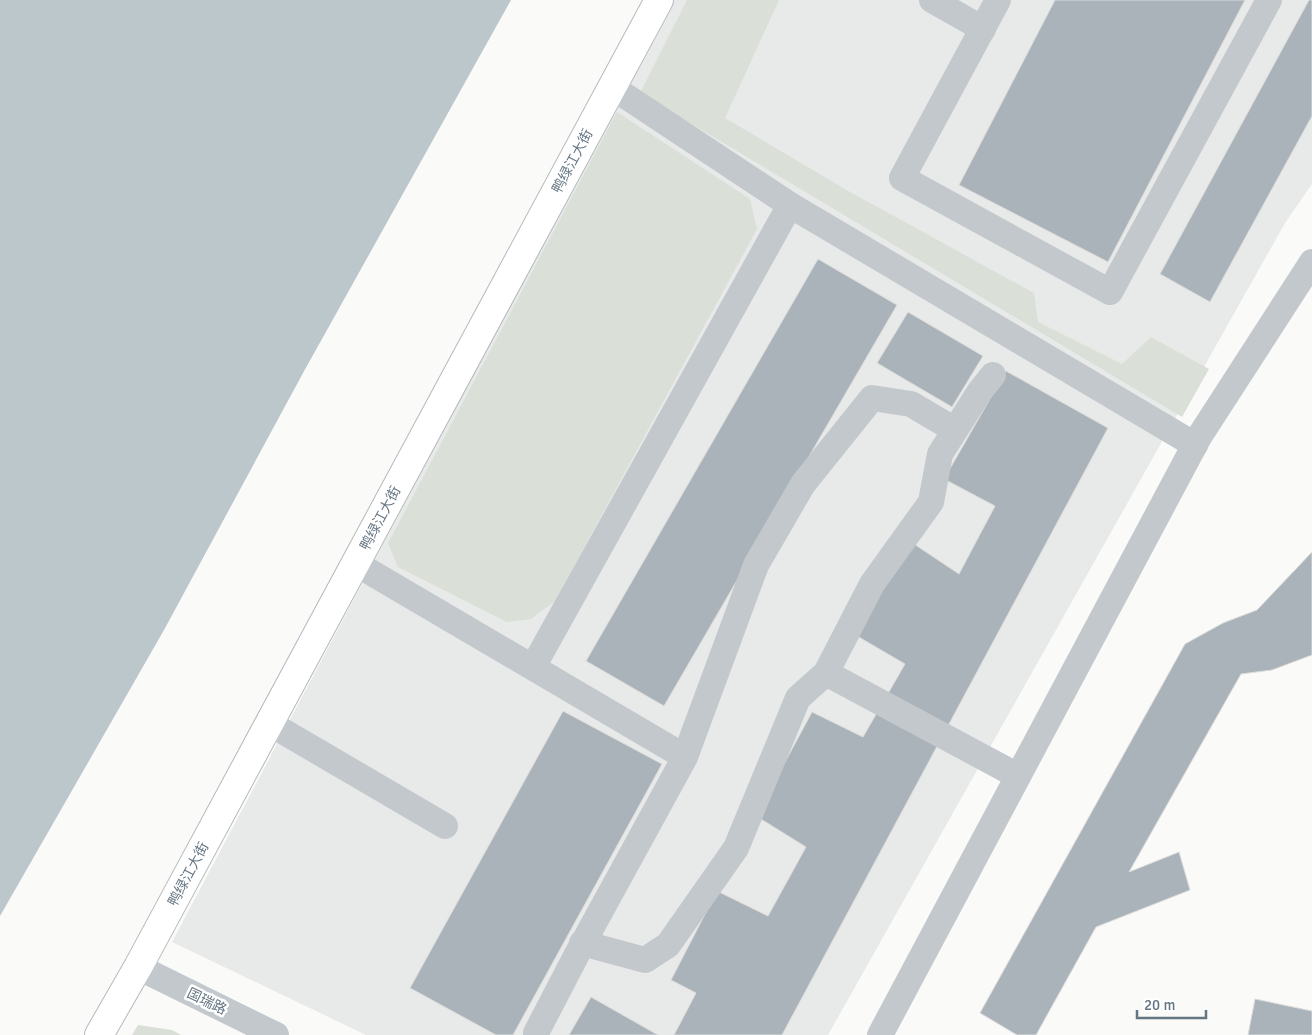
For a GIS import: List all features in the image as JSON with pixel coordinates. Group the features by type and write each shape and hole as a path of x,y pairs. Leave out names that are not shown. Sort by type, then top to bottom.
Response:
{"highway":[{"name":"鸭绿江大街","path":"99,1035 138,967 659,0"}],"street":[{"path":"932,0 982,29"},
{"path":"998,0 902,178 1110,292 1269,0"},
{"path":"612,87 790,205 1195,446"},
{"path":"533,667 790,205"},
{"path":"880,1035 1195,446 1312,262"},
{"path":"582,943 645,960 668,945 736,848 798,698 826,673 872,584 931,502 940,454 980,391 993,375"},
{"path":"536,1033 582,943 685,756 756,565 803,484 872,398 911,404 955,430"},
{"path":"355,563 685,756"},
{"path":"826,673 1018,776"},
{"path":"269,723 445,826"},
{"name":"国瑞路","path":"138,967 276,1035"}],"shaded area":[{"path":"0,0 511,0 303,373 164,630 0,916"},
{"path":"672,0 1312,0 1312,184 1285,223 828,1035 366,1035 172,942"},
{"path":"687,0 779,0 725,118 850,192 1034,293 1038,322 1122,364 1151,337 1209,369 1182,417 640,93"},
{"path":"617,112 750,199 757,229 555,601 531,619 507,622 398,567 388,543"},
{"path":"138,1025 172,1030 181,1035 132,1035"}],"building":[{"path":"1055,0 1245,0 1108,262 959,185"},
{"path":"1309,0 1312,0 1312,116 1210,302 1160,274"},
{"path":"818,259 897,305 664,706 586,661"},
{"path":"908,312 983,356 952,407 877,363"},
{"path":"1006,371 1108,428 782,1035 674,1035 696,993 671,980 717,891 768,916 806,847 756,816 812,712 863,737 905,664 857,636 908,540 959,574 995,506 944,479"},
{"path":"1312,552 1312,655 1272,670 1241,674 1129,872 1179,852 1190,890 1096,927 1036,1035 1017,1035 980,1013 1185,644 1223,623 1257,610"},
{"path":"563,711 662,764 513,1035 496,1035 410,988"},
{"path":"591,997 658,1035 569,1035"},
{"path":"1255,999 1312,1011 1312,1035 1248,1035"}]}
